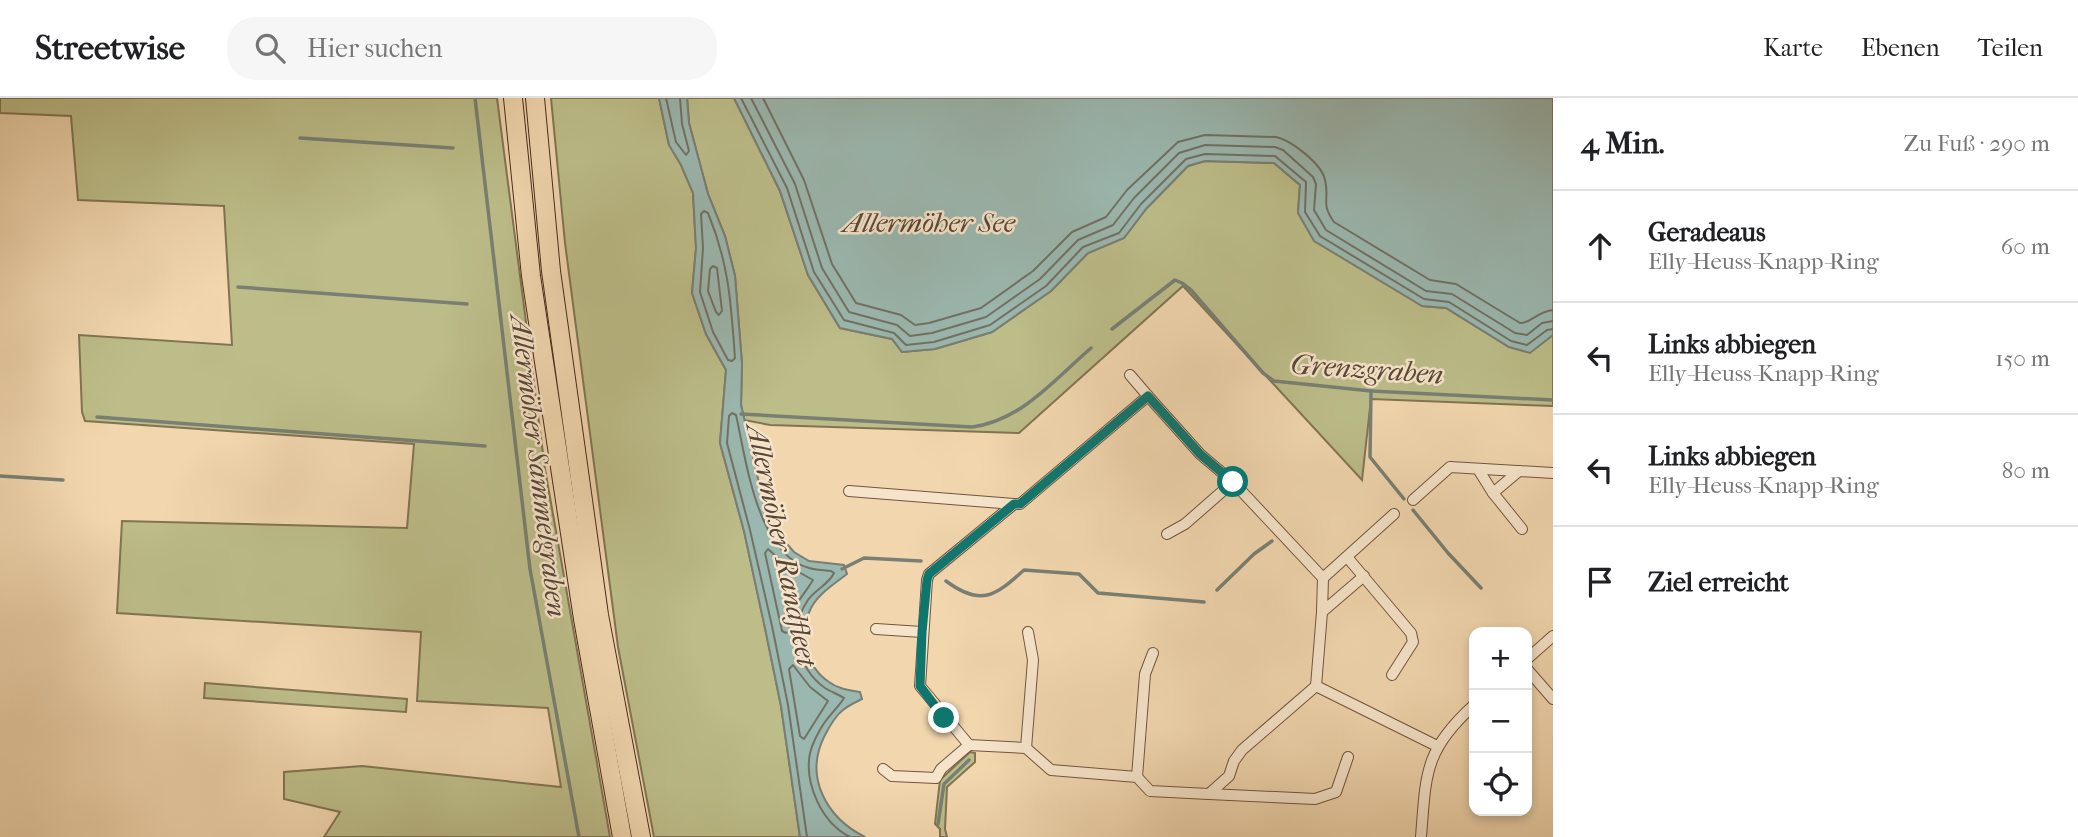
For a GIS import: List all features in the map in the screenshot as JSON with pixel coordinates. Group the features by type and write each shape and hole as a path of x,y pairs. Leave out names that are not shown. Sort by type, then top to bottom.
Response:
{"highway":[{"path":"513,98 533,290 583,619 622,837"},
{"path":"535,98 551,271 599,615 641,837"}],"street":[{"path":"1130,375 1200,454 1233,482 1323,578 1316,686 1242,750 1234,761 1229,776 1209,794"},
{"path":"849,491 1020,504 1148,396"},
{"path":"1413,500 1450,467 1553,473"},
{"path":"1478,469 1493,493 1522,528"},
{"path":"1493,493 1518,471"},
{"path":"1167,534 1185,524 1233,482"},
{"path":"969,745 923,694 920,686 927,580 929,574 1014,504"},
{"path":"1323,578 1394,514"},
{"path":"1348,556 1411,633 1413,642 1392,674"},
{"path":"1322,612 1364,576"},
{"path":"876,629 922,632"},
{"path":"1026,748 1033,660 1028,632"},
{"path":"1532,655 1553,636"},
{"path":"1137,777 1145,674 1153,653"},
{"path":"1532,674 1551,693"},
{"path":"1316,686 1437,746"},
{"path":"1421,837 1426,775 1437,746 1469,710"},
{"path":"883,769 892,776 936,778 941,769 969,745 1026,748 1051,770 1137,777 1150,790 1315,799 1336,792 1348,757"}],"green space":[{"path":"0,98 497,98 545,469 610,837 324,837 340,812 284,799 284,772 362,766 561,787 548,708 417,701 421,632 117,613 122,521 407,528 414,444 85,421 82,412 79,335 232,345 224,206 78,200 71,116 0,113"},
{"path":"551,98 659,98 669,145 693,193 696,248 692,293 706,334 726,370 720,443 744,531 781,706 800,837 654,837 618,647 565,243"},
{"path":"687,98 734,98 780,191 808,275 840,328 892,339 902,352 935,349 992,332 1051,291 1088,253 1124,238 1146,209 1188,166 1205,161 1274,163 1300,185 1298,213 1422,306 1446,308 1509,347 1553,335 1553,406 1371,399 1362,480 1183,286 1019,433 770,425 744,420 735,276 725,236 708,194 689,123"},
{"path":"205,683 407,699 406,712 204,698"},
{"path":"970,752 975,753 975,762 947,787 947,837 940,837 940,829 935,824 940,780"}],"water":[{"name":"Allermöher Randfleet","path":"659,98 687,98 689,123 708,194 725,236 735,276 742,364 741,405 767,517 794,552 809,561 844,565 847,574 814,603 807,618 805,638 810,659 821,676 836,686 860,692 862,699 837,715 830,726 818,752 817,767 818,782 830,808 852,829 865,837 800,837 781,706 744,531 720,443 726,370 706,334 692,293 696,248 693,193 669,145"},
{"name":"Allermöher See","path":"734,98 1553,98 1553,335 1530,353 1509,347 1446,308 1422,306 1314,241 1298,213 1300,185 1274,163 1205,161 1188,166 1146,209 1124,238 1088,253 1051,291 992,332 935,349 902,352 892,339 840,328 808,275 780,191"}],"waterway":[{"name":"Allermöher Sammelgraben","path":"475,98 530,569 579,837"},
{"path":"300,138 453,148"},
{"name":"Grenzgraben","path":"1112,329 1175,280 1191,290 1263,373 1274,381 1371,391 1553,400"},
{"path":"238,287 467,304"},
{"name":"Allermöher Randfleet","path":"741,414 972,427 990,423 1022,408 1091,348"},
{"path":"1371,391 1370,457 1404,499"},
{"path":"97,417 485,446"},
{"path":"0,476 63,480"},
{"path":"1413,510 1481,588"},
{"path":"1217,590 1254,554 1272,541"},
{"path":"842,569 864,558 921,561"},
{"path":"946,581 958,589 978,596 996,592 1024,570 1079,574 1098,593 1204,602"},
{"path":"938,824 944,784 969,760"}],"route":[{"path":"944,718 923,694 920,686 927,580 929,574 939,565 1014,504 1020,504 1148,396 1200,454 1233,482"}]}
